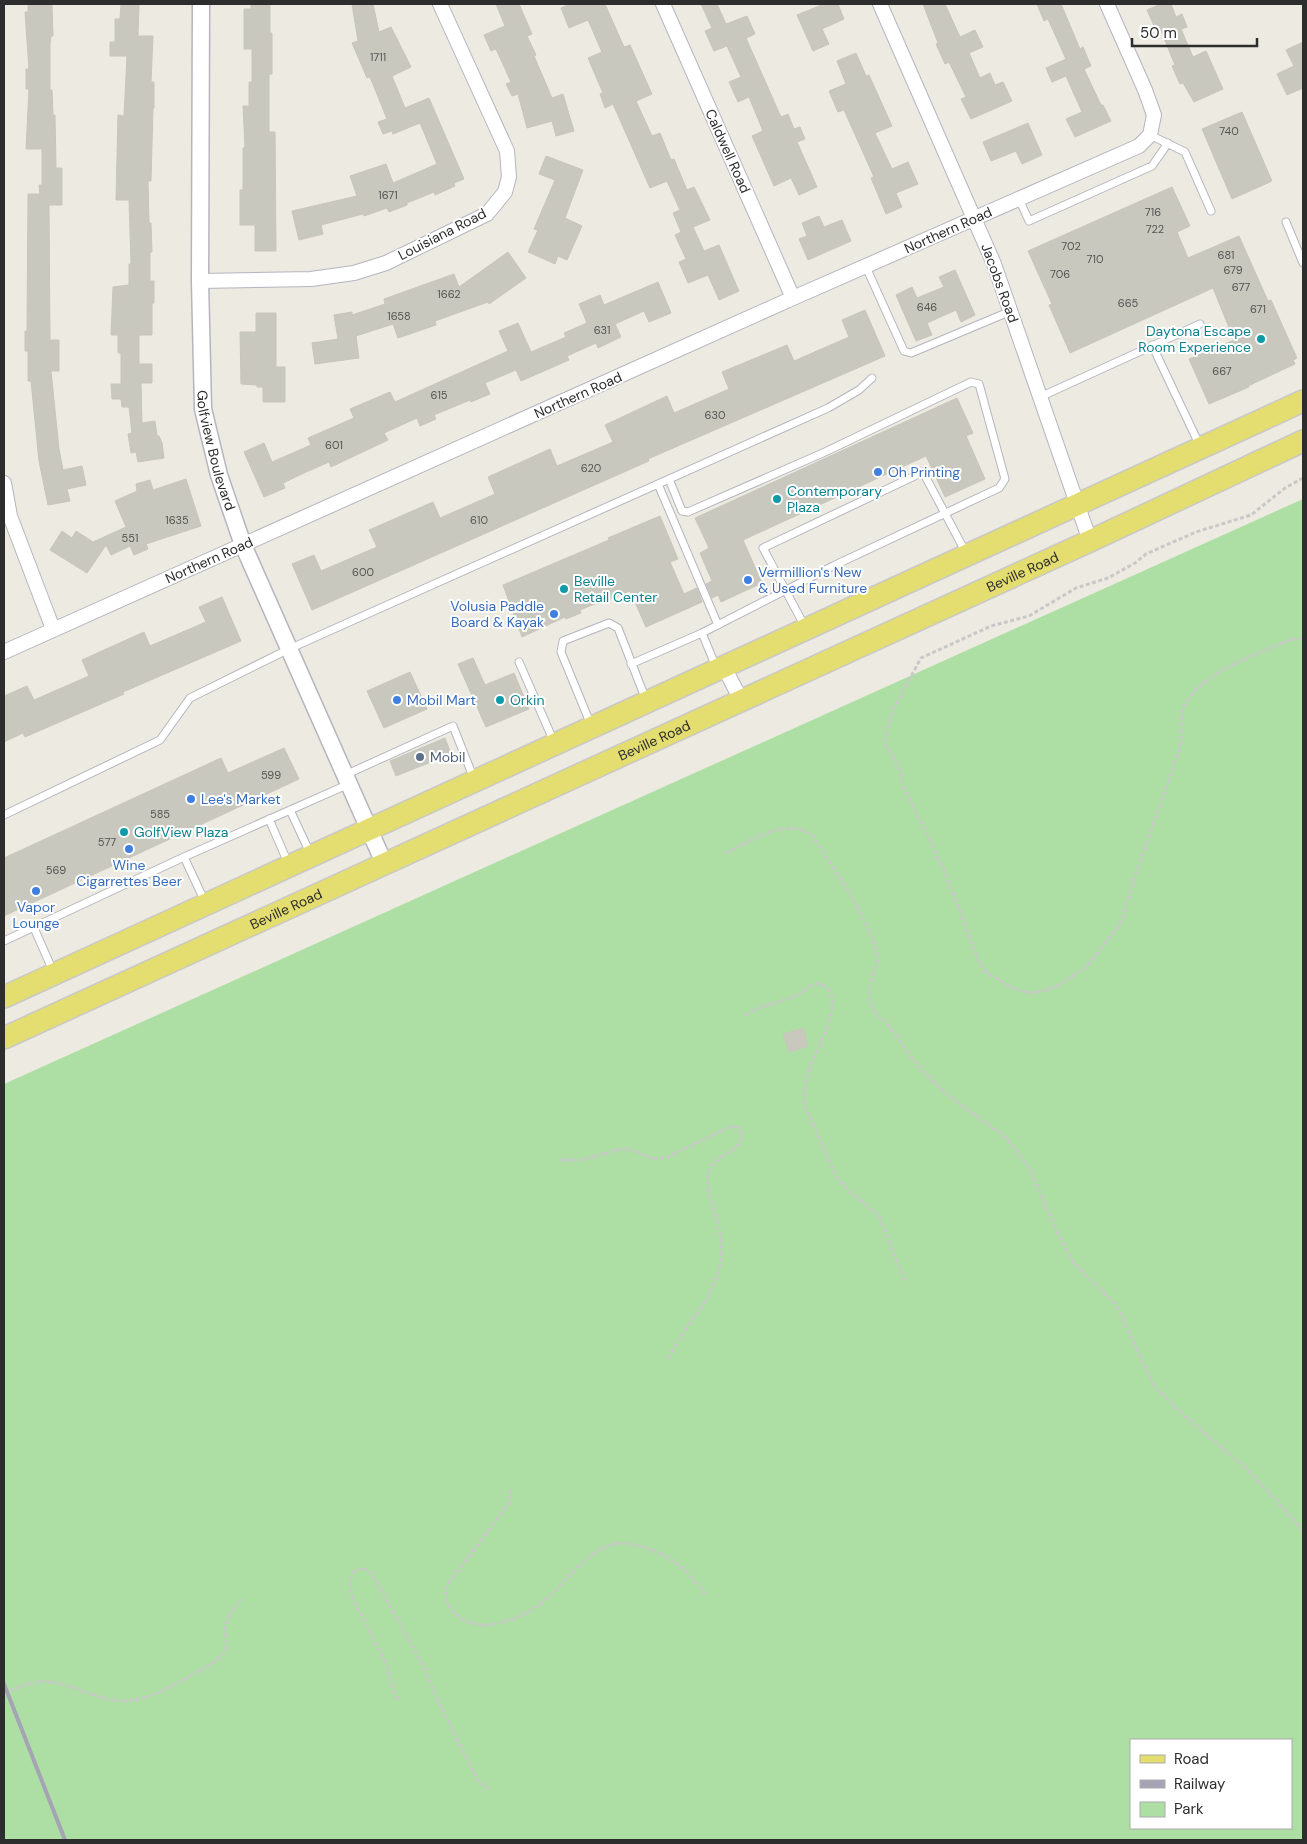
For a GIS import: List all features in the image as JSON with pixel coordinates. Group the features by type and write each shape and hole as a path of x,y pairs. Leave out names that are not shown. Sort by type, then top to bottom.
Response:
{"main road":[{"path":"4,997 1303,401"},
{"name":"Beville Road","path":"4,1038 1090,541 1303,441"}],"street":[{"name":"Golfview Boulevard","path":"201,4 200,281 203,410 219,475 243,545 384,863"},
{"name":"Louisiana Road","path":"200,281 311,279 354,273 386,263 487,214 505,192 508,177 507,152 440,4"},
{"name":"Caldwell Road","path":"663,4 793,298"},
{"name":"Jacobs Road","path":"880,4 994,264 1090,541"},
{"path":"1107,4 1154,115 1150,135"},
{"name":"Northern Road","path":"4,652 793,298 1139,146 1150,135"},
{"path":"4,483 10,516 54,629"},
{"path":"721,668 741,700"}],"lane":[{"path":"1150,135 1185,152 1211,211"},
{"path":"1019,199 1029,221 1152,166 1168,143"},
{"path":"1286,222 1303,263"},
{"path":"866,266 904,351 911,353 1010,311"},
{"path":"1040,396 1200,324"},
{"path":"1152,345 1201,448"},
{"path":"4,815 160,740 190,698 289,649 828,408 859,390 872,378"},
{"path":"631,664 702,633 785,590 999,488 1005,479 980,384 972,382 825,452 688,512 682,511 669,479"},
{"path":"806,629 763,548 924,472 967,556"},
{"path":"658,484 718,625"},
{"path":"592,728 561,652 563,641 609,623 618,628 647,702"},
{"path":"702,633 721,668"},
{"path":"519,662 555,744"},
{"path":"4,941 290,810 453,726 475,781"},
{"path":"290,810 311,856"},
{"path":"269,819 290,866"},
{"path":"184,857 206,905"},
{"path":"34,928 54,974"}],"path":[{"path":"1303,478 1285,488 1251,515 1179,539 1146,554 1135,563 1108,578 1076,588 1029,616 991,626 921,658 894,708 886,744 900,771 904,788 934,848 936,858 943,867 979,962 988,974 1017,990 1031,993 1059,985 1087,966 1117,928 1123,917 1134,879 1176,760 1180,744 1182,715 1191,695 1215,674 1229,666 1287,641 1303,639"},
{"path":"726,853 781,828 806,830 812,837 854,900 870,933 878,957 869,993 875,1012 888,1025 922,1071 948,1095 1005,1137 1018,1153 1031,1172 1059,1236 1073,1262 1116,1306 1152,1384 1181,1413 1246,1468 1303,1530"},
{"path":"745,1016 761,1006 793,997 815,984 823,985 828,989 832,999 832,1010 808,1073 804,1092 804,1104 837,1178 848,1190 879,1216 905,1280"},
{"path":"559,1160 581,1160 620,1149 628,1149 658,1159 668,1157 727,1128 736,1126 741,1128 742,1134 738,1146 713,1163 709,1172 710,1192 721,1239 721,1259 717,1276 712,1289 674,1346 668,1361"},
{"path":"511,1488 509,1503 448,1584 444,1593 450,1608 458,1616 474,1625 503,1622 537,1606 592,1554 606,1547 621,1543 635,1545 672,1558 705,1594"},
{"path":"399,1699 394,1692 386,1662 353,1599 350,1579 352,1574 358,1570 369,1570 375,1579 425,1669 436,1696 474,1773 480,1783 490,1788"},
{"path":"4,1692 38,1682 59,1684 115,1700 126,1701 148,1696 176,1684 212,1663 225,1651 227,1619 241,1599"}],"green space":[{"path":"1303,499 1303,1840 4,1840 4,1084"}],"building":[{"path":"28,4 52,4 53,36 51,36 50,43 50,90 52,90 53,115 55,115 56,168 62,168 62,205 49,205 50,340 59,340 59,371 51,371 63,470 82,466 86,485 67,489 70,501 48,505 39,461 31,381 28,381 28,351 25,351 25,331 27,331 28,194 40,194 39,185 42,185 42,149 26,149 29,89 26,89 26,69 29,69 25,12 28,12"},
{"path":"121,4 139,4 138,36 153,36 151,82 154,82 154,108 151,181 148,181 152,252 150,252 150,281 154,281 154,303 152,303 152,335 139,335 139,364 152,364 152,383 141,383 142,423 155,421 157,436 159,436 162,443 164,458 138,462 136,452 131,453 128,434 132,433 129,407 122,407 121,399 112,399 111,384 121,384 121,353 118,353 118,335 111,335 113,287 129,285 129,264 131,264 129,200 116,200 118,115 124,116 127,56 110,56 110,42 115,42 115,19 120,19"},
{"path":"251,4 270,4 272,74 269,74 269,132 275,132 276,251 255,251 255,225 240,225 240,190 243,190 243,148 245,148 243,106 249,106 249,82 252,82 252,49 244,49 244,9 251,9"},
{"path":"352,4 373,4 379,32 391,27 411,67 392,76 405,108 429,98 464,179 454,183 455,186 435,195 434,192 389,212 387,208 364,216 363,214 321,225 323,234 299,240 292,211 357,196 350,176 386,164 393,183 437,164 420,123 393,134 392,131 383,134 378,122 387,119 370,77 367,78 352,43 358,41"},
{"path":"496,4 519,4 532,34 527,36 536,55 534,56 552,98 563,94 574,131 556,136 552,121 527,128 518,94 512,96 506,84 511,82 496,49 491,51 484,35 505,26"},
{"path":"570,4 605,4 624,47 630,45 652,94 636,101 652,136 660,133 671,160 674,159 687,190 694,187 710,220 693,227 704,251 719,245 739,291 719,300 708,275 688,283 679,262 686,259 675,235 681,232 673,213 680,210 667,181 650,188 613,104 605,108 600,94 603,93 588,58 602,52 588,20 569,28 561,8"},
{"path":"701,4 717,4 726,24 747,16 755,34 746,38 781,117 788,114 794,129 800,127 805,139 797,142 817,187 799,195 791,178 774,186 752,136 763,131 749,97 738,102 729,82 741,77 727,46 714,51 705,31 712,28"},
{"path":"824,4 838,4 844,19 822,29 829,44 813,51 797,15"},
{"path":"923,4 945,4 960,37 975,30 983,47 969,53 980,78 990,73 995,85 1003,82 1012,101 971,119 961,99 966,97 949,62 945,64 936,44 938,43"},
{"path":"1037,4 1061,4 1080,49 1083,47 1091,66 1084,69 1101,105 1103,105 1111,121 1075,137 1066,119 1082,112 1066,76 1052,82 1046,68 1066,59 1048,19 1044,21"},
{"path":"1161,4 1171,4 1176,17 1182,14 1187,27 1181,29 1193,57 1206,51 1223,89 1194,102 1183,83 1180,84 1172,66 1175,65 1159,26 1155,28 1147,10"},
{"path":"1303,42 1303,88 1287,95 1277,74 1294,66 1286,50"},
{"path":"856,53 866,76 869,75 892,126 875,133 892,169 908,162 918,184 896,193 902,207 886,214 871,178 874,177 844,110 838,112 829,91 846,84 837,61"},
{"path":"1242,112 1272,181 1232,199 1202,129"},
{"path":"1028,123 1042,155 1022,164 1016,151 991,161 983,142"},
{"path":"546,156 583,170 565,218 582,226 567,260 558,256 555,264 528,252 538,230 534,229 555,180 539,174"},
{"path":"1172,187 1190,226 1177,232 1188,258 1239,236 1268,301 1271,300 1297,358 1293,360 1295,364 1209,404 1189,359 1234,340 1213,288 1070,353 1049,305 1052,304 1028,251"},
{"path":"819,216 824,227 842,220 851,241 808,260 799,239 807,236 802,223"},
{"path":"508,252 526,278 489,304 488,302 435,321 436,325 398,338 393,324 356,336 359,358 315,364 312,343 338,339 334,315 352,312 352,315 385,304 384,299 454,274 459,287"},
{"path":"955,270 975,315 961,322 956,310 927,323 932,335 916,341 896,295 912,287 917,298 944,287 939,277"},
{"path":"658,282 671,313 649,322 644,311 615,324 621,337 598,348 596,343 567,356 569,360 521,381 516,370 485,383 490,394 434,415 436,419 420,426 417,418 384,433 388,440 331,467 329,462 304,473 283,483 285,488 264,497 244,452 264,443 272,462 311,445 308,438 354,418 350,409 390,392 395,402 508,351 499,331 518,323 531,352 566,337 564,333 587,323 579,304 600,295 604,305"},
{"path":"865,310 885,356 648,459 649,461 312,610 292,564 314,555 321,571 377,547 369,530 433,502 440,518 495,494 488,477 550,449 557,466 613,442 605,425 667,396 674,413 729,389 722,372 787,345 794,361 849,337 842,320"},
{"path":"256,313 276,313 276,367 285,367 285,402 263,402 263,387 241,384 240,332 256,332"},
{"name":"Contemporary Plaza","path":"957,398 973,433 966,436 985,479 945,497 926,456 743,540 762,583 721,602 718,595 712,598 706,584 712,581 700,553 709,548 695,518"},
{"path":"186,479 201,526 146,544 148,549 134,555 130,546 111,555 106,545 87,573 50,550 62,531 72,538 76,531 93,542 126,527 115,501 137,491 136,484 150,480 153,490"},
{"path":"660,516 678,559 670,562 684,594 697,588 702,602 646,627 630,591 580,610 581,613 566,619 565,617 522,637 503,585"},
{"path":"222,597 241,641 25,737 23,733 4,742 4,696 27,686 34,700 89,676 82,660 144,632 150,646 206,622 199,607"},
{"name":"Orkin","path":"473,658 485,685 514,673 529,709 486,727 458,664"},
{"name":"Mobil Mart","path":"410,672 427,709 384,728 367,691"},
{"path":"445,738 451,754 396,776 390,761"},
{"name":"GolfView Plaza","path":"284,748 299,779 4,916 4,858 221,758 228,773"},
{"path":"803,1028 808,1046 789,1052 783,1034"}],"railway":[{"path":"4,1684 65,1840"}],"place":[{"name":"Daytona Escape Room Experience","path":"1261,339"},
{"name":"Oh Printing","path":"878,472"},
{"name":"Contemporary Plaza","path":"777,499"},
{"name":"Vermillion's New & Used Furniture","path":"748,580"},
{"name":"Beville Retail Center","path":"564,589"},
{"name":"Volusia Paddle Board & Kayak","path":"554,614"},
{"name":"Mobil Mart","path":"397,700"},
{"name":"Orkin","path":"500,700"},
{"name":"Mobil","path":"420,757"},
{"name":"Lee's Market","path":"191,799"},
{"name":"GolfView Plaza","path":"124,832"},
{"name":"Wine Cigarrettes Beer","path":"129,849"},
{"name":"Vapor Lounge","path":"36,891"}]}
